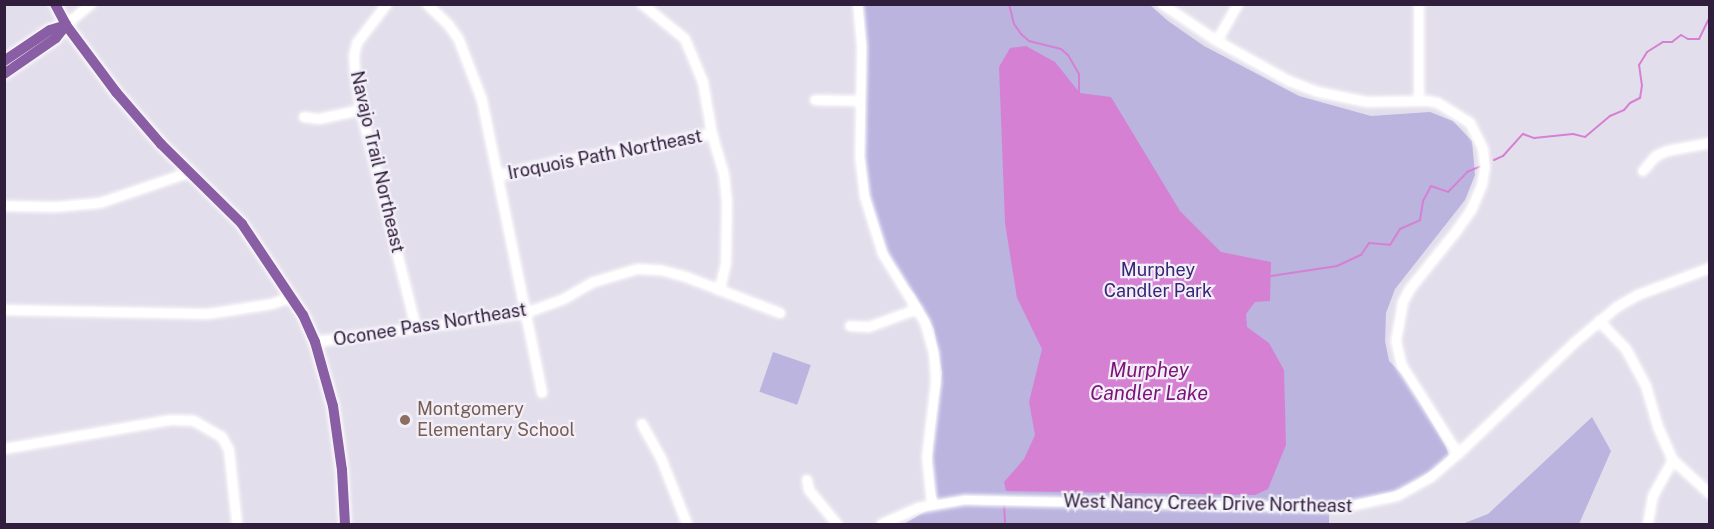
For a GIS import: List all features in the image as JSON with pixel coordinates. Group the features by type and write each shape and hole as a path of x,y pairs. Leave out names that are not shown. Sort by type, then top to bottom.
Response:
{"main road":[{"path":"56,4 66,25 123,101 161,144 242,225 292,297 315,342 333,406 342,470 345,525"},
{"path":"4,61 50,30 66,25"},
{"path":"4,74 56,38 66,25"}],"street":[{"path":"66,25 91,4"},
{"name":"Navajo Trail Northeast","path":"387,4 357,43 354,56 361,110 416,328"},
{"path":"428,4 448,24 467,59 482,100 542,393"},
{"path":"642,4 686,39 703,82 712,134 724,174 727,203 726,262 720,290"},
{"path":"858,4 862,48 861,174 871,221 883,254 918,309 932,342 936,373 927,457 932,504"},
{"path":"1162,4 1216,41 1289,81 1318,92 1367,102 1419,99 1438,103 1470,123 1483,149 1485,166 1482,185 1472,208 1455,233 1410,289 1403,302 1396,341 1402,366 1458,454"},
{"path":"1216,41 1238,4"},
{"path":"1419,4 1419,99"},
{"path":"815,100 860,101"},
{"path":"304,117 319,119 361,110"},
{"name":"Iroquois Path Northeast","path":"498,176 552,163 712,134"},
{"path":"1643,171 1656,156 1667,151 1710,143"},
{"path":"4,207 100,203 191,172"},
{"name":"West Nancy Creek Drive Northeast","path":"882,525 901,514 932,504 965,500 1340,508 1386,499 1413,489 1430,478 1599,321 1638,295 1710,268"},
{"name":"Oconee Pass Northeast","path":"315,342 526,313 564,299 594,282 638,269 660,270 780,313"},
{"path":"4,310 208,314 272,304 292,297"},
{"path":"850,326 869,327 918,309"},
{"path":"1599,321 1626,349 1646,386 1658,427 1673,460 1710,494"},
{"path":"4,449 170,420 194,421 222,437 230,450 237,525"},
{"path":"642,424 661,458 687,525"},
{"path":"1647,525 1653,496 1673,460"},
{"path":"807,480 809,490 837,525"}],"green space":[{"name":"Murphey Candler Park","path":"856,5 1150,5 1168,21 1204,46 1299,96 1371,116 1430,112 1453,121 1472,141 1475,175 1465,200 1395,289 1386,313 1385,341 1389,361 1407,379 1446,447 1449,455 1444,462 1410,485 1395,491 1350,502 1329,503 1329,524 904,524 938,504 931,478 934,426 942,373 934,329 915,295 886,261 867,202 863,164 863,71"},
{"path":"773,352 811,365 797,405 759,392"},
{"path":"1592,417 1611,451 1579,524 1462,524 1488,514"}],"water":[{"name":"Murphey Candler Lake","path":"1026,46 1055,62 1080,93 1111,97 1180,211 1221,252 1271,262 1270,301 1255,302 1246,314 1247,327 1269,343 1284,370 1286,445 1268,489 1255,495 1006,491 1004,482 1024,459 1035,435 1029,402 1042,349 1017,298 1005,223 999,67 1010,48"}],"waterway":[{"path":"1009,4 1014,24 1029,41 1061,49 1068,55 1079,74 1079,93"},
{"path":"1494,160 1503,156 1523,134 1534,138 1573,134 1585,137 1610,116 1624,110 1630,103 1640,98 1642,86 1639,65 1647,52 1663,42 1672,42 1681,35 1688,39 1699,39 1710,16"},
{"path":"1271,276 1337,266 1361,255 1369,243 1390,245 1400,229 1420,220 1423,201 1431,186 1448,192 1467,172 1481,166"},
{"path":"1004,503 1005,524"}],"place":[{"name":"Montgomery Elementary School","path":"405,420"}]}
